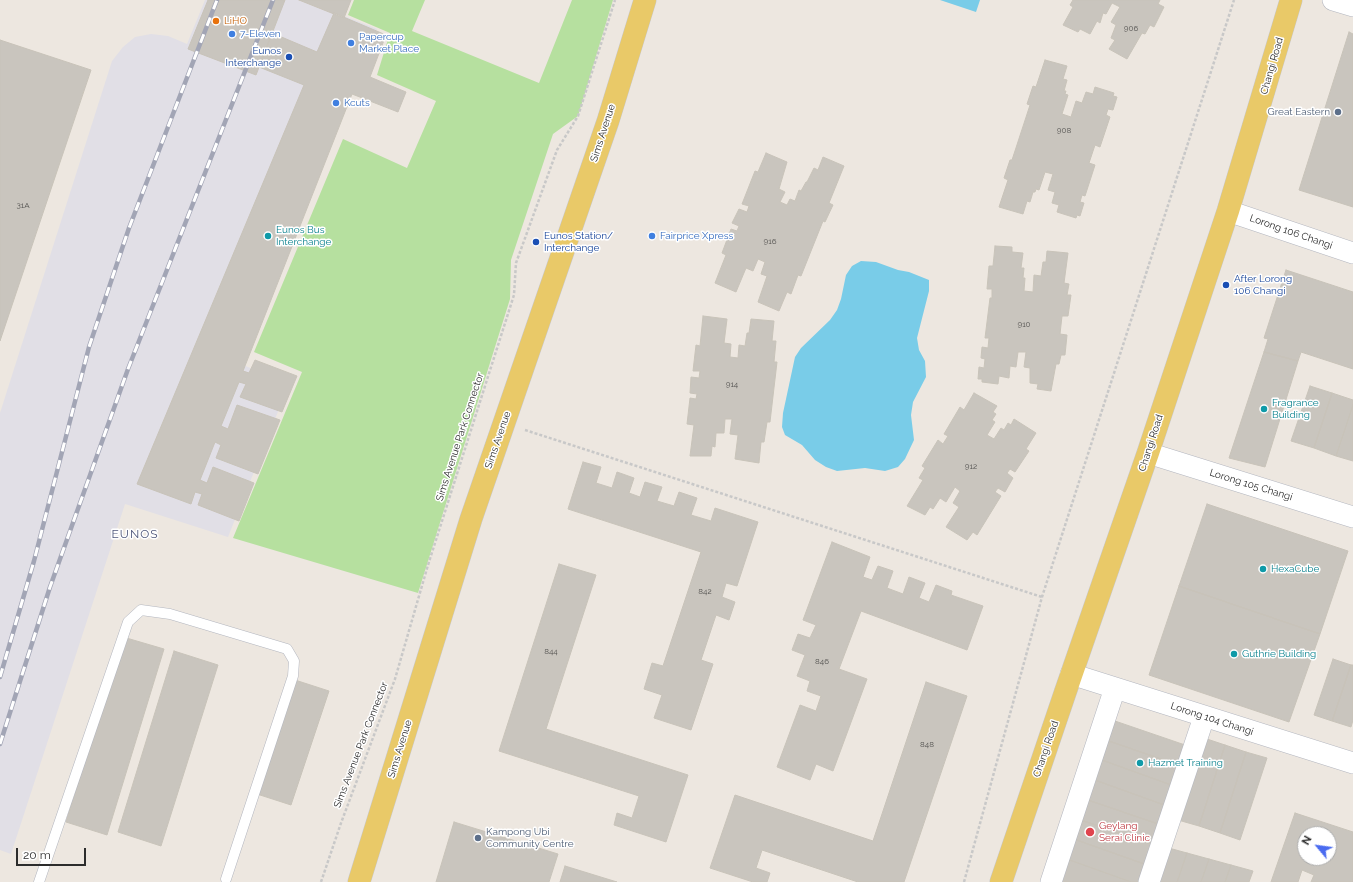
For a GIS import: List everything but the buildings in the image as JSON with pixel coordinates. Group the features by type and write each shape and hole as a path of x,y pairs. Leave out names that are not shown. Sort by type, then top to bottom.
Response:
{"main road":[{"name":"Sims Avenue","path":"359,882 471,519 608,121 645,0"},
{"name":"Changi Road","path":"1001,882 1071,674 1148,453 1180,352 1228,211 1291,0"}],"street":[{"path":"1332,0 1353,6"},
{"name":"Lorong 106 Changi","path":"1228,211 1353,253"},
{"name":"Lorong 105 Changi","path":"1148,453 1353,517"},
{"name":"Lorong 104 Changi","path":"1071,674 1353,763"},
{"path":"1051,882 1115,688"},
{"path":"1149,882 1204,717"}],"lane":[{"path":"39,882 128,622 141,610 170,614 287,649 294,661 293,676 226,879"}],"path":[{"name":"Sims Avenue Park Connector","path":"321,882 334,842 395,679 428,564 514,295 516,264 557,150 578,116 615,0"},
{"path":"964,882 1042,597 1234,0"},
{"path":"504,423 1042,597"}],"shaded area":[{"name":"Eunos Bus Interchange","path":"205,0 304,0 377,29 243,365 289,384 228,537 125,504 11,854 0,850 0,413 112,61 123,47 135,37 151,34 168,36 187,44"}],"green space":[{"path":"354,0 425,0 412,31 539,83 572,0 613,0 578,116 553,134 511,260 510,299 418,593 233,538 302,372 254,352 343,139 407,168 436,101 377,75 390,33 348,15"}],"water":[{"path":"940,0 980,0 976,12"},
{"path":"861,261 876,262 929,280 929,291 917,338 919,350 925,361 926,377 913,402 911,415 914,440 905,459 898,467 885,471 865,468 837,471 826,467 815,460 802,445 785,435 782,427 783,413 795,357 801,348 830,320 837,310 846,275 852,266"}],"railway":[{"path":"0,677 34,561 89,347 129,228 217,0"},
{"path":"0,744 50,587 128,369 273,0"}],"place":[{"name":"LiHO","path":"216,21"},
{"name":"7-Eleven","path":"232,34"},
{"name":"Papercup Market Place","path":"351,43"},
{"name":"Eunos Interchange","path":"289,57"},
{"name":"Kcuts","path":"336,103"},
{"name":"Great Eastern","path":"1338,112"},
{"name":"Eunos Bus Interchange","path":"268,236"},
{"name":"Fairprice Xpress","path":"652,236"},
{"name":"Eunos Station/ Interchange","path":"536,242"},
{"name":"After Lorong 106 Changi","path":"1226,285"},
{"name":"Fragrance Building","path":"1264,409"},
{"name":"HexaCube","path":"1263,569"},
{"name":"Guthrie Building","path":"1234,654"},
{"name":"Hazmet Training","path":"1140,763"},
{"name":"Geylang Serai Clinic","path":"1090,832"},
{"name":"Kampong Ubi Community Centre","path":"478,838"}],"district":[{"name":"EUNOS","path":"135,534"}]}
